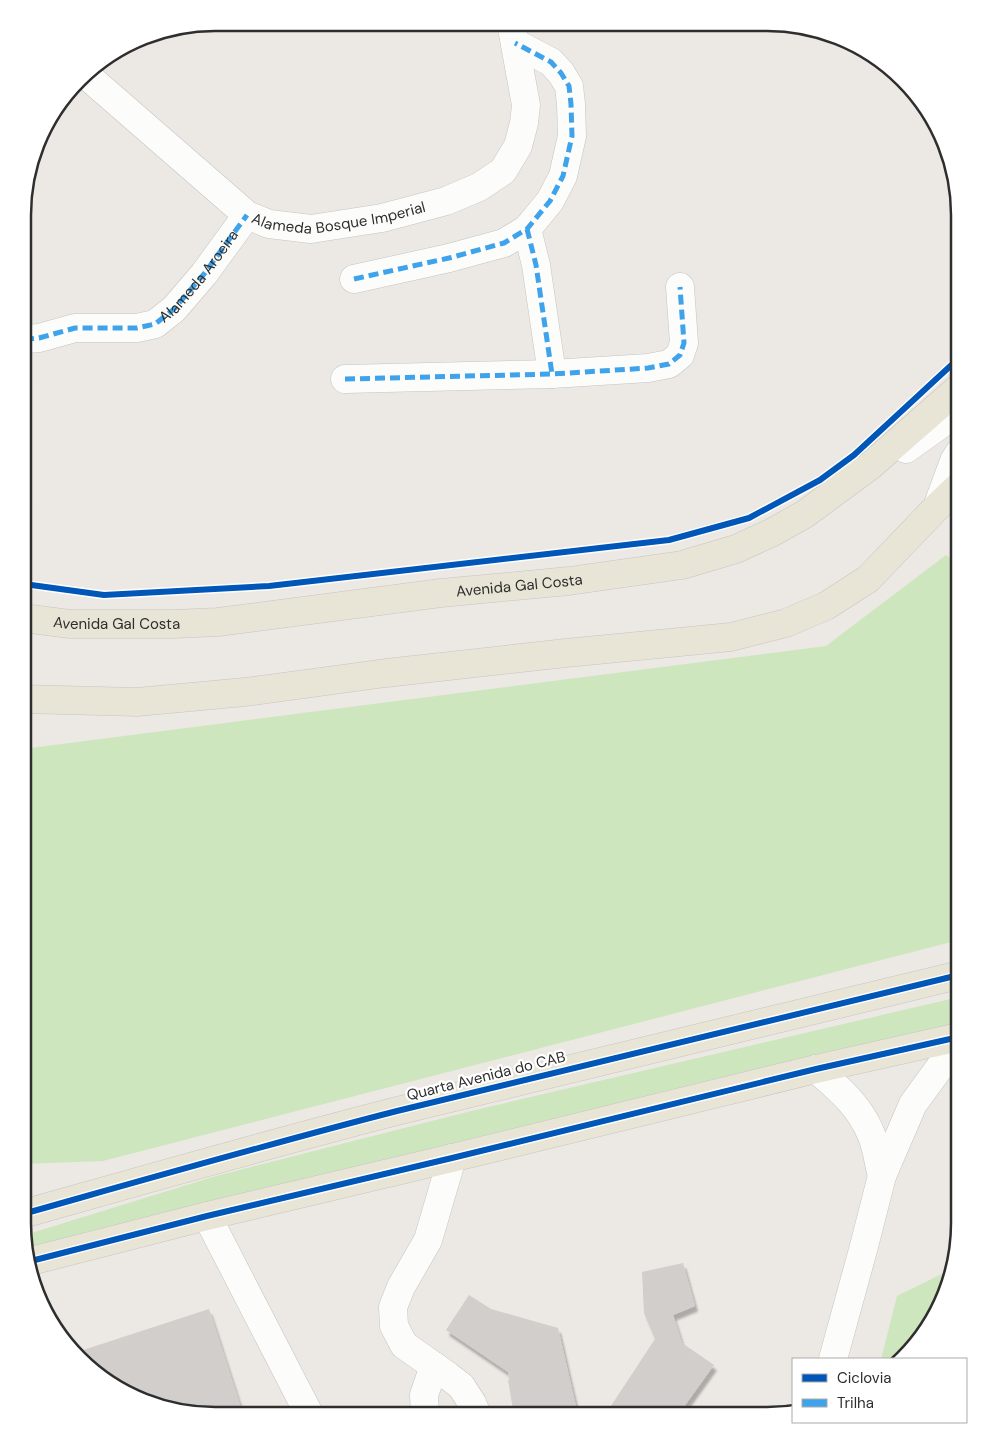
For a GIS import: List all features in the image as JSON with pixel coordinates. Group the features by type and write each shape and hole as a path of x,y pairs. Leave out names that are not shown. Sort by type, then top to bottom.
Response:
{"main road":[{"name":"Avenida Gal Costa","path":"31,619 70,624 218,622 442,593 569,582 682,565 736,549 771,533 805,514 870,466 951,395"},
{"path":"31,699 137,702 245,692 566,652 731,637 786,623 833,602 868,579 951,494"},
{"name":"Quarta Avenida do CAB","path":"31,1211 243,1152 551,1072 951,977"},
{"path":"35,1260 207,1216 816,1069 951,1041"}],"street":[{"name":"Alameda Bosque Imperial","path":"91,79 247,215 268,224 311,229 382,218 446,201 479,187 503,171 518,146 526,106 513,33"},
{"name":"Alameda Bosque Imperial","path":"354,279 504,243 527,229 550,201 564,176 572,136 569,86 551,62 513,33"},
{"name":"Alameda Aroeira","path":"31,338 39,338 75,328 137,328 155,324 174,309 204,274 247,215"},
{"path":"527,229 536,265 552,374"},
{"path":"345,379 552,374 648,368 669,364 680,355 684,343 680,287"},
{"path":"936,426 951,407"},
{"path":"870,466 886,461 951,416"},
{"path":"937,507 951,469"},
{"path":"833,1358 882,1176 901,1128 913,1104 951,1050"},
{"path":"816,1069 850,1099 860,1113 872,1135 882,1176"},
{"path":"452,1158 428,1240 401,1287 393,1307 394,1326 404,1345 461,1386 474,1407"},
{"path":"207,1216 306,1407"},
{"path":"425,1407 424,1395 434,1366"}],"green space":[{"path":"946,555 951,558 951,942 103,1161 31,1164 31,748 826,646"},
{"path":"951,999 951,1027 478,1137 33,1250 32,1233 216,1176 471,1111"},
{"path":"943,1273 932,1304 913,1335 891,1358 881,1358 897,1296"}],"building":[{"path":"683,1263 695,1306 673,1315 682,1343 714,1365 684,1407 610,1407 655,1339 644,1313 642,1272"},
{"path":"469,1295 491,1309 558,1328 576,1407 513,1407 508,1372 446,1330"},
{"path":"209,1309 241,1407 191,1405 156,1397 134,1388 113,1376 83,1350"}],"marked path":[{"path":"354,279 449,258 504,243 527,229 550,201 563,176 572,136 569,86 551,62 515,43"},
{"path":"31,339 75,328 137,328 155,324 174,309 204,274 247,215"},
{"path":"527,229 536,265 552,374"},
{"path":"345,379 552,374 648,368 669,364 680,355 684,343 680,287"}],"cycle path":[{"path":"31,585 104,595 269,586 669,540 749,518 820,480 854,455 951,365"},
{"path":"31,1212 256,1148 397,1111 951,977"},
{"path":"35,1260 207,1216 816,1069 951,1039"}]}
